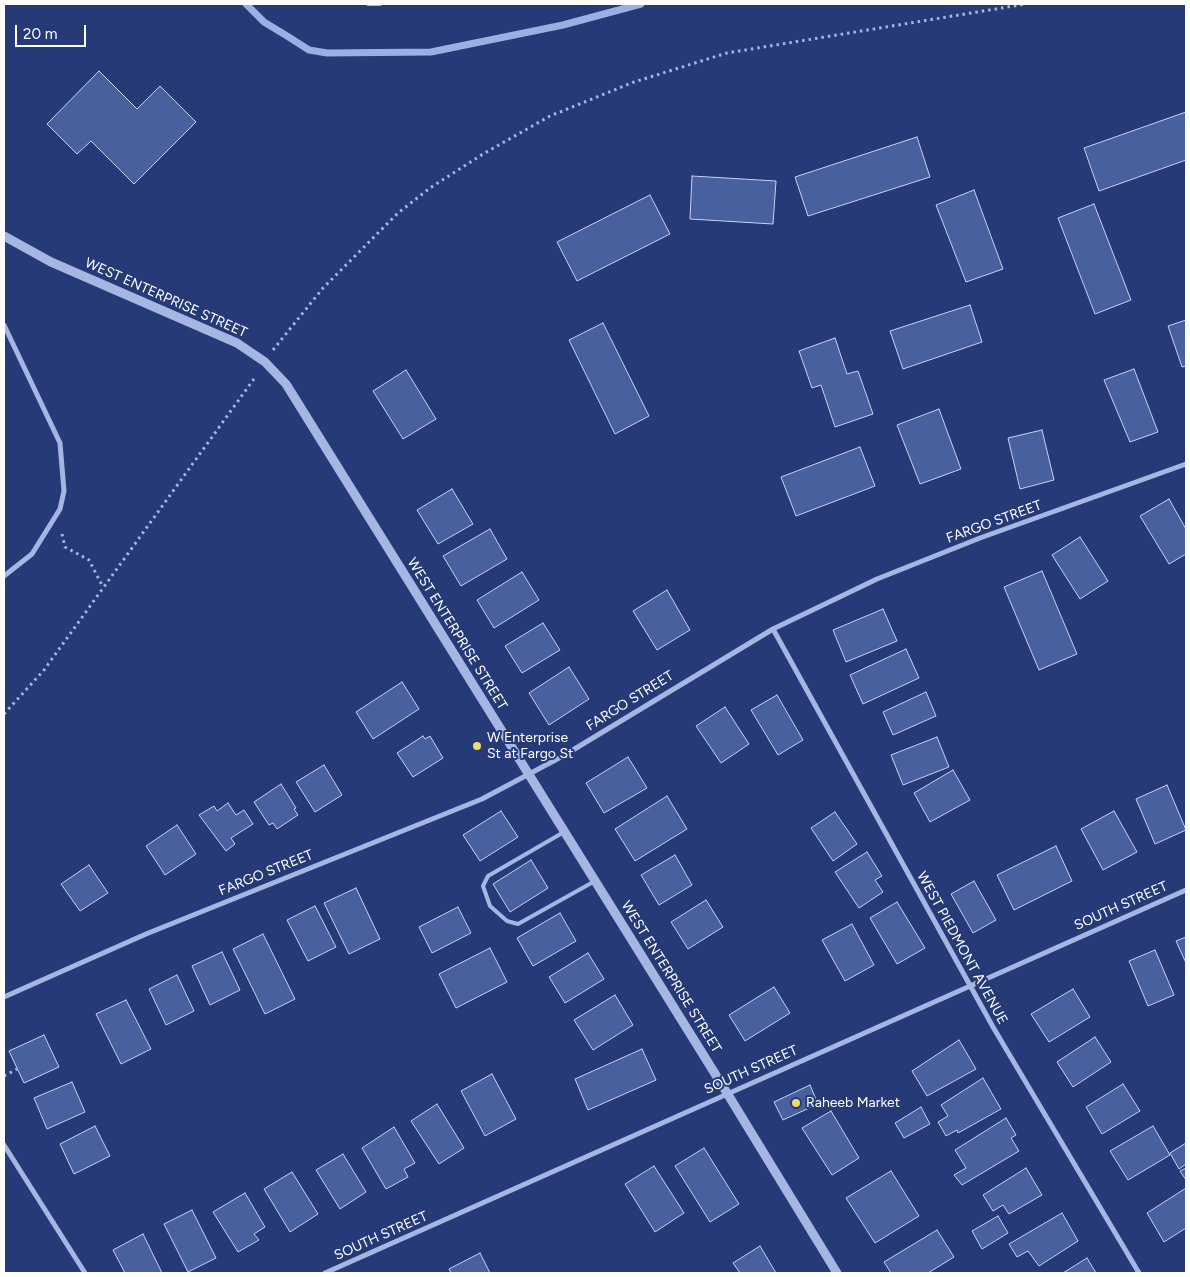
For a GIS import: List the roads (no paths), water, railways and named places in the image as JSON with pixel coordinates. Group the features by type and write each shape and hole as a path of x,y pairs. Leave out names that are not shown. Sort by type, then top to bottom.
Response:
{"street":[{"name":"WEST ENTERPRISE STREET","path":"4,236 51,262 237,343 276,372 302,407 837,1273"},
{"path":"4,325 60,443 64,491 58,512 32,554 4,576"},
{"name":"FARGO STREET","path":"4,997 146,934 482,799 529,775 773,629 877,579 972,541 1186,464"},
{"name":"WEST PIEDMONT AVENUE","path":"773,629 970,985 1139,1273"},
{"name":"SOUTH STREET","path":"325,1273 1186,890"},
{"path":"4,1145 85,1273"}],"lane":[{"path":"368,4 380,4"},
{"path":"564,832 488,876 484,892 490,906 507,921 518,924 595,881"}],"waterway":[{"path":"246,4 264,22 309,50 327,53 431,52 563,25 641,4"}],"place":[{"name":"W Enterprise St at Fargo St","path":"477,746"},
{"name":"Raheeb Market","path":"796,1103"}]}
